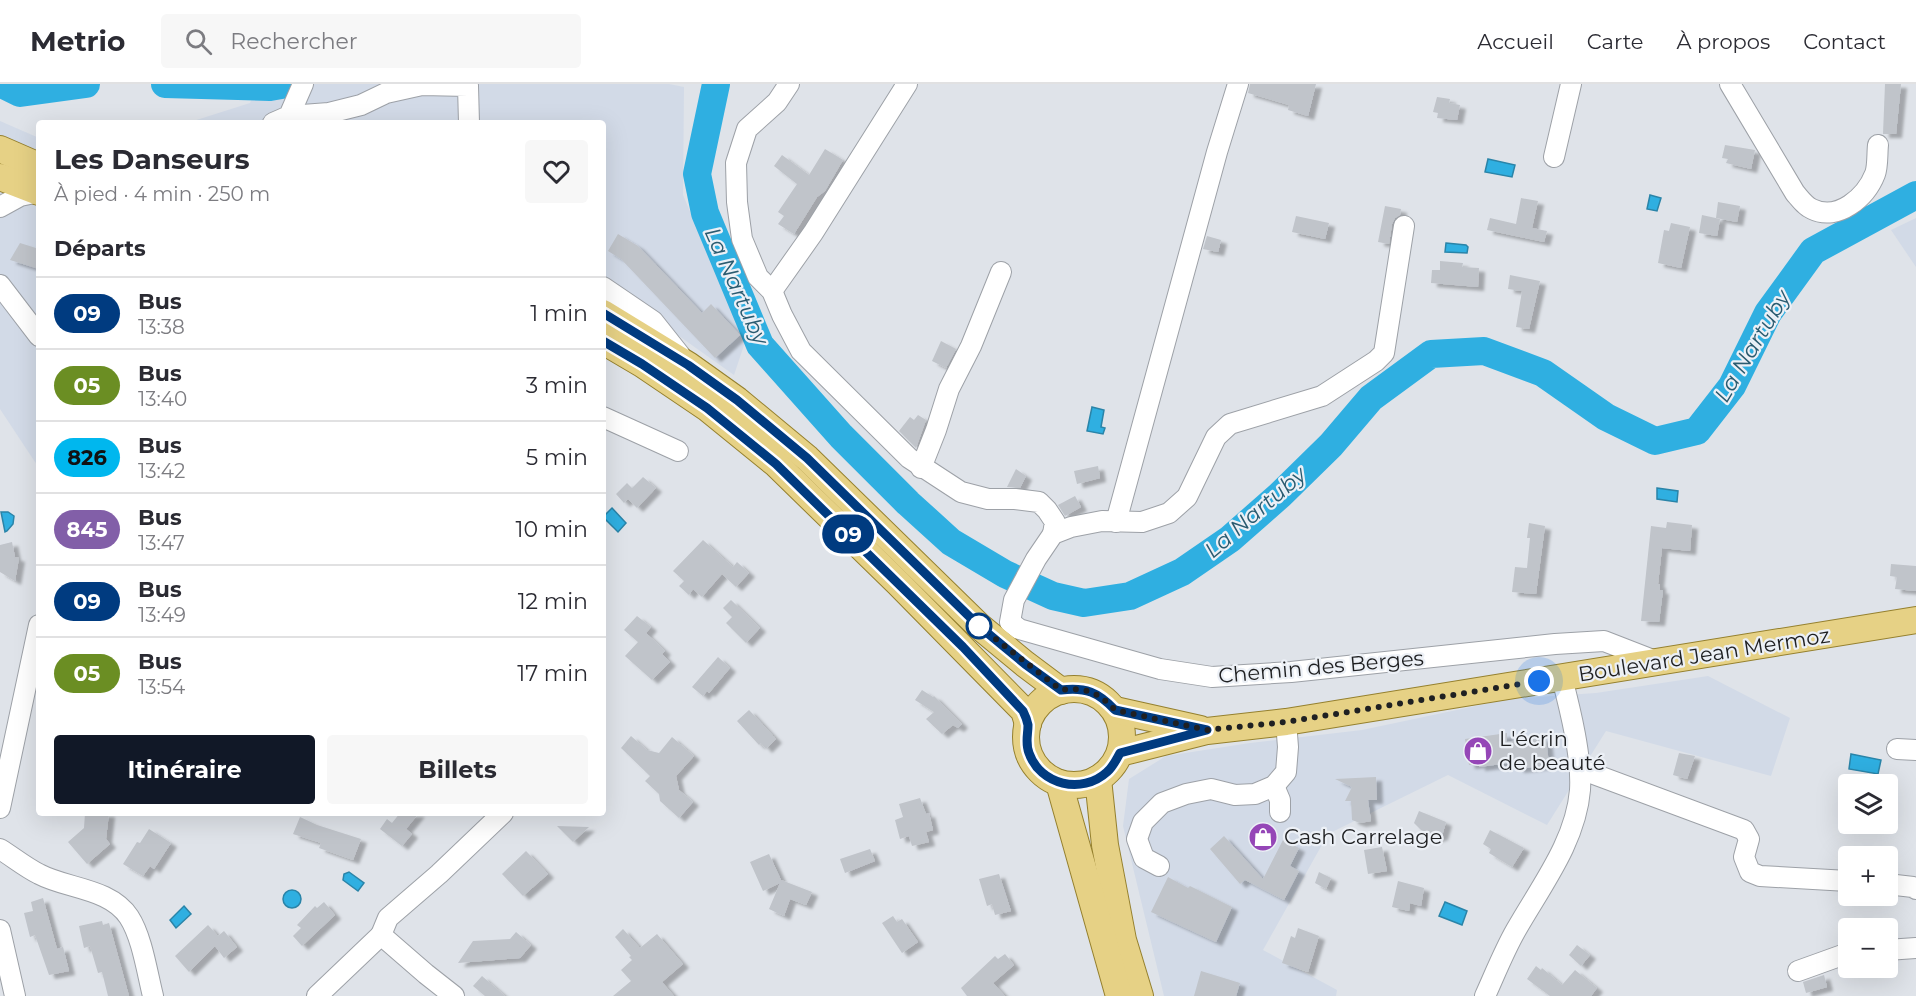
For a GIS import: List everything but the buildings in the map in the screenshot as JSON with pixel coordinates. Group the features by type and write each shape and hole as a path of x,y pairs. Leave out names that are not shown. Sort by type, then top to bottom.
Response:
{"main road":[{"path":"0,149 36,165"},
{"path":"0,177 36,191"},
{"path":"606,316 688,365 737,400 807,458 979,626 1061,690"},
{"path":"606,343 707,408 776,464 963,647 1023,711 1028,724"},
{"name":"Boulevard Jean Mermoz","path":"1120,753 1207,730 1286,722 1916,620"},
{"path":"1076,689 1091,692 1104,699 1115,710 1121,724 1123,738 1120,753 1107,772 1098,779 1085,784 1059,783 1046,776 1032,759 1026,738 1028,724 1035,709 1046,698 1061,690 1076,689"},
{"name":"Boulevard Jean Mermoz","path":"1115,710 1207,730"},
{"path":"1098,779 1105,845 1121,929 1140,996"},
{"path":"1059,783 1119,996"}],"street":[{"path":"285,115 303,84"},
{"path":"789,84 777,102 747,129 736,163 737,202 742,239 758,277 772,291 801,351 921,468 961,492 988,499 1039,502 1055,522 1053,534"},
{"path":"772,291 813,233 908,84"},
{"path":"1116,522 1217,152 1238,84"},
{"path":"1554,157 1571,84"},
{"path":"1730,84 1795,193 1805,205 1814,210 1825,213 1839,211 1862,196 1875,173 1878,145"},
{"path":"285,115 329,113 361,105 386,93 422,85 468,86 469,120"},
{"path":"470,99 480,107 479,120"},
{"path":"0,207 20,196 36,193"},
{"path":"1053,534 1071,527 1102,521 1142,522 1169,513 1187,497 1216,437 1230,424 1322,396 1376,361 1384,353 1404,226"},
{"path":"921,468 949,389 1001,272"},
{"path":"0,285 36,332"},
{"path":"606,289 653,321 688,365"},
{"path":"606,418 678,451"},
{"name":"Chemin des Berges","path":"1053,534 1036,559 1014,600 1010,622 1019,629 1160,669 1212,677 1291,672 1555,644 1604,641 1658,662"},
{"path":"0,808 36,639"},
{"path":"1485,996 1515,932 1567,840 1580,792 1580,769 1562,678"},
{"path":"1158,866 1144,858 1137,839 1143,822 1162,803 1186,794 1211,789 1235,795 1255,794 1274,786 1286,772 1288,747 1286,722"},
{"path":"1580,769 1744,830 1749,839 1744,857 1750,872 1760,876 1838,880"},
{"path":"1274,786 1280,800 1280,812"},
{"path":"317,996 381,935 388,918 439,874 500,816"},
{"path":"0,849 39,875 88,891 114,903 128,915 135,929 153,996"},
{"path":"1898,885 1916,889"},
{"path":"0,930 15,996"},
{"path":"381,935 454,996"},
{"path":"1898,949 1916,948"},
{"path":"1798,971 1838,957"}],"shaded area":[{"path":"258,84 669,84 684,87 683,195 745,342 734,375 606,284 606,120 196,120 250,103"},
{"path":"0,121 36,137 36,463 0,409"},
{"path":"1916,218 1916,267 1891,230"},
{"path":"1708,676 1790,718 1771,776 1606,731 1547,825 1448,775 1328,834 1263,950 1337,990 1336,996 1164,996 1123,826 1129,779 1166,756 1250,743 1362,730 1509,699 1596,693"}],"water":[{"path":"1488,159 1515,165 1512,177 1485,172"},
{"path":"1650,195 1661,198 1657,211 1647,209"},
{"path":"1446,243 1466,245 1467,253 1445,252"},
{"path":"1092,407 1104,410 1101,427 1105,428 1103,434 1087,431"},
{"path":"1657,488 1678,491 1677,502 1657,499"},
{"path":"612,508 626,523 618,532 606,520 606,514"},
{"path":"1,512 8,512 14,516 13,524 5,532"},
{"path":"1851,754 1881,760 1878,774 1849,769"},
{"path":"349,872 364,883 358,891 343,880 344,874"},
{"path":"292,890 298,893 301,899 298,905 292,908 286,905 283,899 286,893"},
{"path":"1445,902 1467,911 1462,925 1439,916"},
{"path":"184,906 191,914 176,928 170,920"}],"waterway":[{"name":"La Nartuby","path":"2,84 20,93 86,84"},
{"name":"La Nartuby","path":"165,84 270,87 287,84"},
{"name":"La Nartuby","path":"716,84 697,174 705,213 760,345 841,436 951,542 1005,574 1053,596 1084,603 1130,596 1182,572 1230,539 1280,495 1331,445 1371,398 1431,354 1484,351 1543,373 1606,417 1655,441 1697,431 1732,386 1768,313 1813,251 1916,195"}],"bus line":[{"name":"09","path":"606,315 688,365 737,400 807,458 979,626 1061,690 1076,689 1091,692 1104,699 1115,710 1207,730 1120,753 1107,772 1098,779 1085,784 1059,783 1046,776 1035,766 1029,753 1026,738 1028,724 1023,711 898,583 776,464 707,408 606,343"}],"place":[{"name":"L'écrin de beauté","path":"1478,751"},
{"name":"Cash Carrelage","path":"1263,837"}],"route":[{"path":"979,626 1061,690 1076,689 1091,692 1104,699 1115,710 1207,730 1286,722 1539,681"}]}
